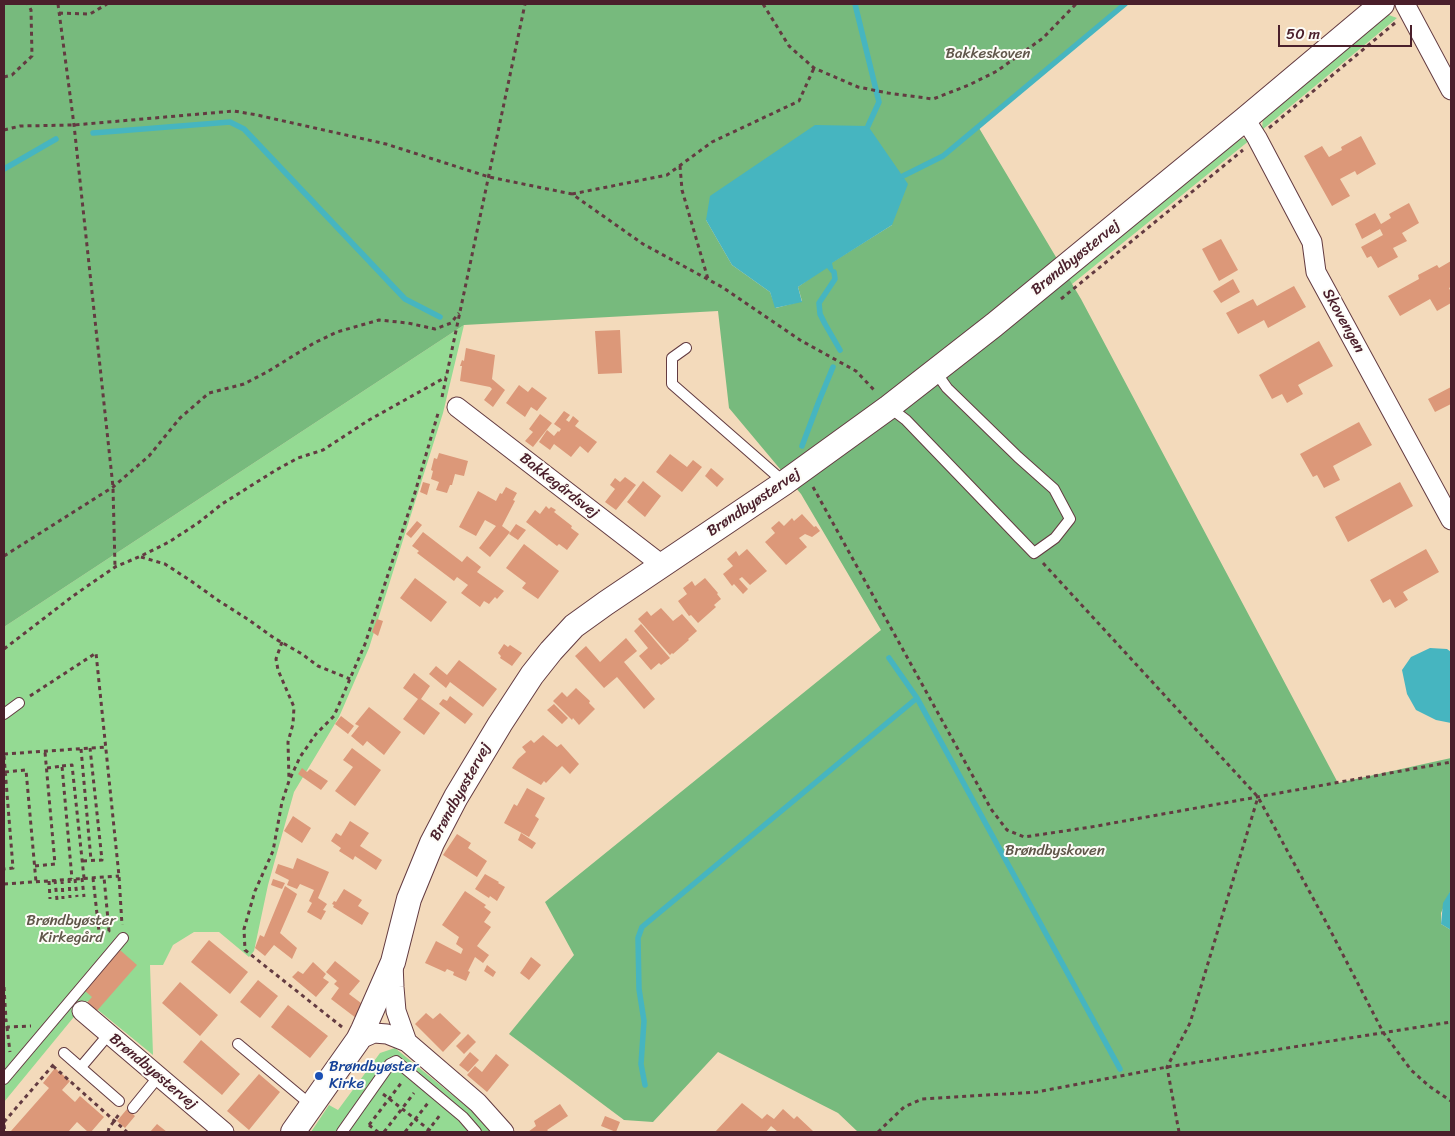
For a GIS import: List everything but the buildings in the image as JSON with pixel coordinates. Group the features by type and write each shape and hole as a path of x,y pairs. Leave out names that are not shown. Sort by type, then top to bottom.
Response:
{"street":[{"name":"Brøndbyøstervej","path":"293,1132 358,1040 393,962 410,899 432,844 456,797 532,675 574,626 794,476 889,407 994,325 1382,4"},
{"path":"1405,4 1451,90"},
{"name":"Skovengen","path":"1245,119 1312,242 1316,272 1451,520"},
{"name":"Bakkegårdsvej","path":"457,407 662,565"},
{"path":"393,962 396,1011 407,1042"},
{"name":"Brøndbyøstervej","path":"76,1006 224,1132"},
{"path":"358,1040 374,1034 387,1034 407,1042 478,1103 504,1132"}],"lane":[{"path":"686,348 672,358 672,384 794,476"},
{"path":"889,407 906,420 1034,554 1055,538 1070,518 1054,489 947,388 935,371"},
{"path":"4,714 19,703"},
{"path":"4,1079 49,1025 76,1006 123,938"},
{"path":"81,1067 109,1034"},
{"path":"238,1044 311,1105"},
{"path":"64,1053 118,1101"},
{"path":"342,1132 390,1064 396,1061 448,1104 476,1132"},
{"path":"133,1108 159,1076"}],"path":[{"path":"4,77 12,75 32,56 30,10 28,4"},
{"path":"58,4 74,125 113,487 115,567"},
{"path":"59,13 90,14 107,4"},
{"path":"358,1040 245,950 244,928 254,891 272,851 282,802 289,781 300,756 316,734 334,716 365,644 414,496 447,377 525,4"},
{"path":"764,4 789,46 814,68 869,89 933,99 970,85 998,71 1043,38 1076,4"},
{"path":"4,130 20,126 74,125 234,111 257,114 386,144 489,177 572,194 667,175 712,142 798,101 814,68"},
{"path":"680,165 682,190 708,279"},
{"path":"572,194 643,244 722,287 800,340 856,371 889,407"},
{"path":"4,556 113,487 150,456 180,418 209,393 244,384 314,343 337,332 379,320 408,323 436,330 451,323 461,310"},
{"path":"4,649 115,567 169,542 222,504 276,470 298,458 323,450 369,420 447,377"},
{"path":"794,476 991,809 1007,830 1024,837 1091,827 1451,762"},
{"path":"1034,554 1258,796 1383,1032 1411,1070 1429,1086 1451,1101"},
{"path":"141,556 165,564 318,666 350,679"},
{"path":"282,642 276,659 294,707 293,724 288,742 289,781"},
{"path":"19,703 96,654 119,876 123,938"},
{"path":"4,869 13,868 4,755 106,747"},
{"path":"83,861 102,860 90,748"},
{"path":"81,749 92,860"},
{"path":"35,866 54,864 45,752"},
{"path":"46,768 72,765 83,861 84,897"},
{"path":"62,766 72,879 77,897"},
{"path":"5,772 26,770 36,882"},
{"path":"1179,1132 1167,1068 1190,1023 1258,796"},
{"path":"4,884 119,876"},
{"path":"93,878 99,932 109,932 104,877"},
{"path":"70,898 72,879"},
{"path":"55,880 57,900"},
{"path":"62,880 63,899"},
{"path":"49,881 50,899"},
{"path":"4,987 7,1027 49,1025"},
{"path":"878,1132 904,1107 922,1099 1037,1092 1167,1068 1451,1022"},
{"path":"5,1132 4,1123 64,1053"},
{"path":"52,1066 127,1132"},
{"path":"369,1125 409,1072"},
{"path":"384,1132 422,1083"},
{"path":"374,1087 429,1131 448,1104"},
{"path":"405,1132 436,1094"}],"green space":[{"name":"Brøndbyskoven","path":"4,4 1125,4 979,128 1081,299 1338,783 1451,758 1451,890 1441,913 1441,924 1451,930 1451,1132 858,1132 838,1113 718,1052 653,1122 624,1120 509,1034 574,955 545,902 881,630 801,494 729,408 718,311 464,325 4,627","holes":["706,220 892,225 831,263 798,287 802,301 776,308 770,292 732,265"]},
{"path":"1386,14 1397,18 1262,130 1263,116"},
{"path":"1236,137 1250,140 951,382 949,377"},
{"name":"Brøndbyøster Kirkegård","path":"464,325 443,413 369,648 339,717 294,792 268,885 254,951 249,957 219,932 194,932 173,945 163,965 150,965 153,1055 87,1001 4,1102 4,627"},
{"path":"395,1048 472,1111 491,1132 311,1132 329,1105 338,1110 380,1053"}],"water":[{"path":"815,125 868,126 908,184 892,225 832,263 834,272 831,273 827,268 798,287 802,302 775,308 770,292 732,265 706,220 710,196"},
{"path":"1430,648 1447,649 1451,652 1451,723 1436,720 1416,710 1407,694 1402,670 1411,657"},
{"path":"1451,890 1451,930 1441,924 1443,903"}],"waterway":[{"path":"855,4 879,102 868,126"},
{"path":"903,176 943,156 1125,4"},
{"path":"93,133 230,122 244,129 405,299 440,317"},
{"path":"4,169 56,139"},
{"path":"834,272 835,279 819,303 820,314 840,350"},
{"path":"802,446 833,367"},
{"path":"889,658 917,698 1120,1069"},
{"path":"645,1085 641,1064 644,1021 639,989 638,938 642,927 917,698"}],"place":[{"name":"Brøndbyøster Kirke","path":"319,1076"}],"park label":[{"name":"Bakkeskoven","path":"988,54"}]}
